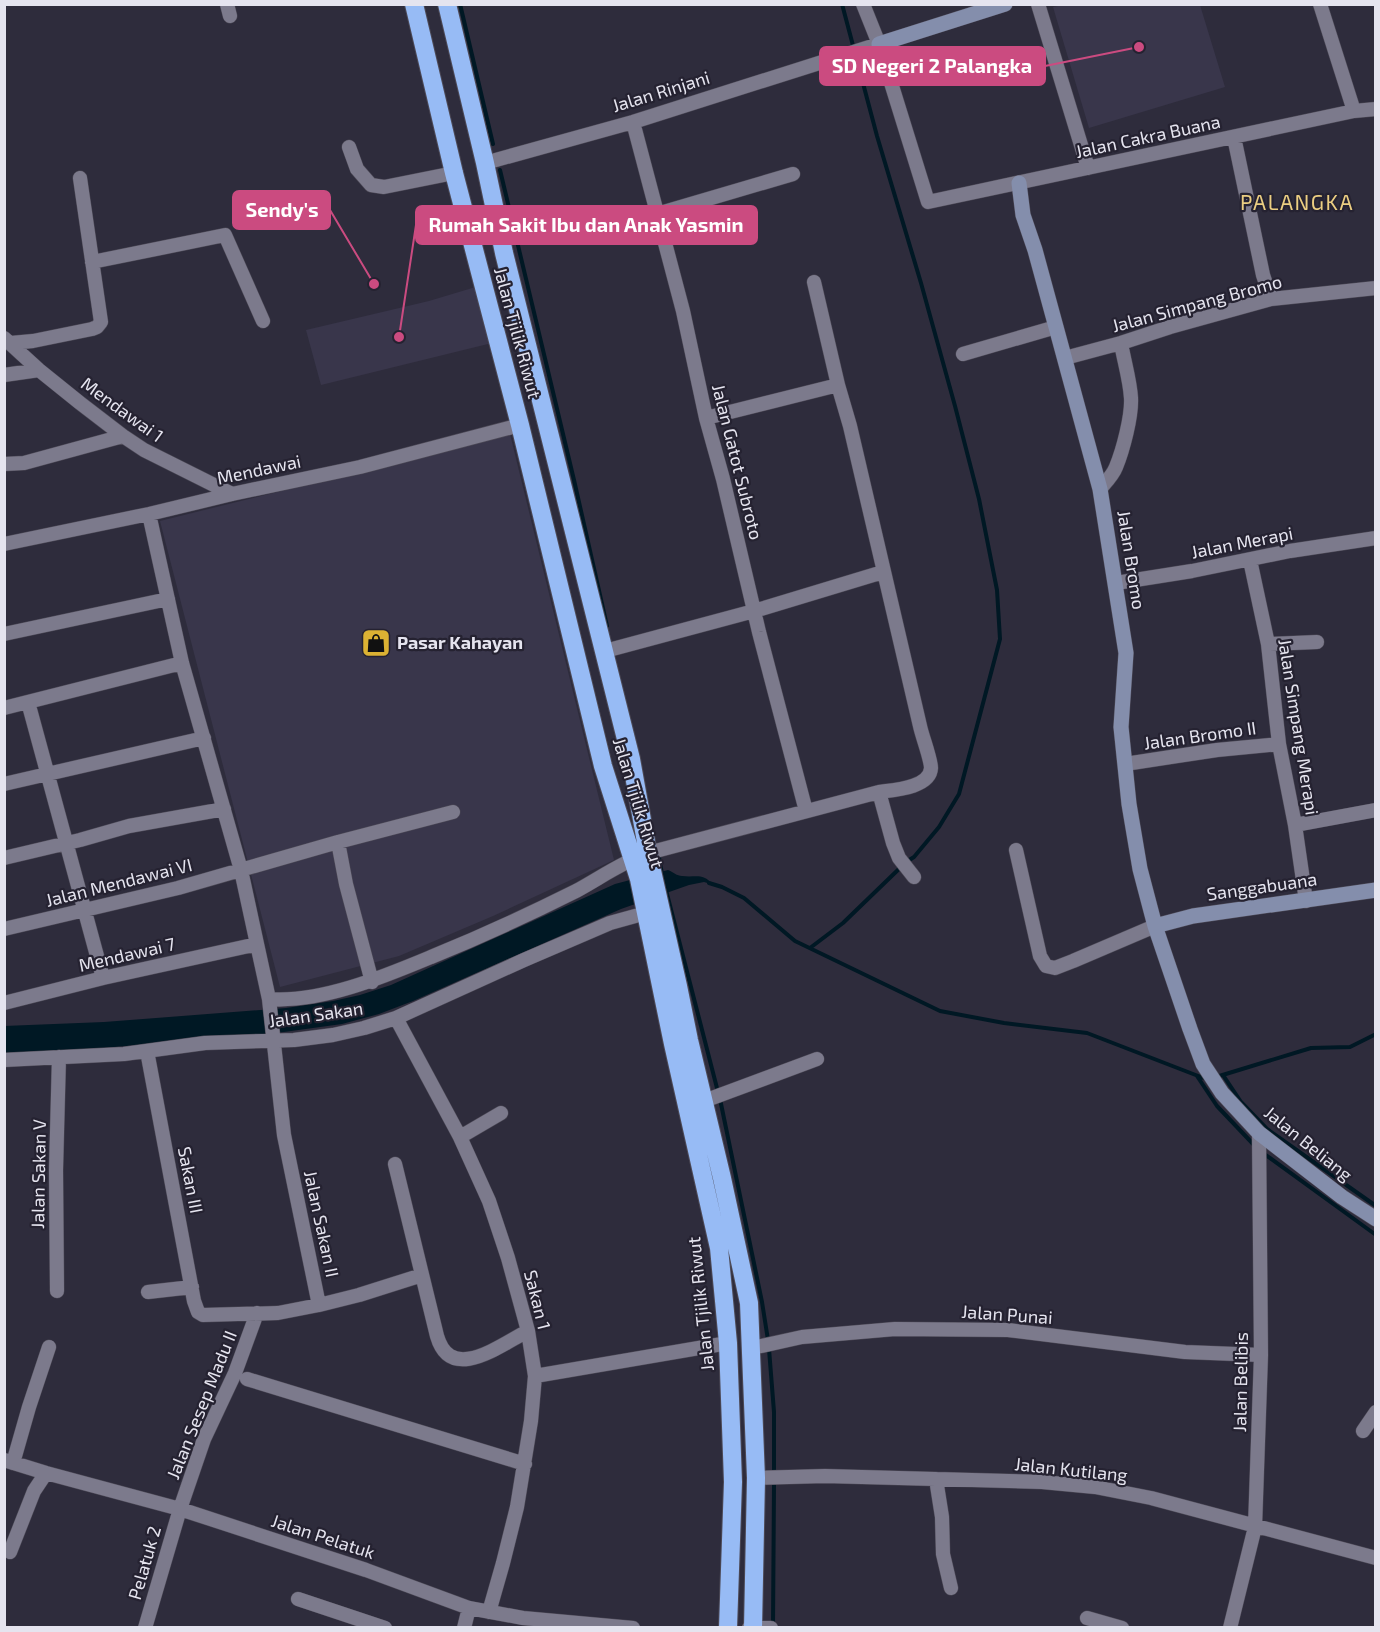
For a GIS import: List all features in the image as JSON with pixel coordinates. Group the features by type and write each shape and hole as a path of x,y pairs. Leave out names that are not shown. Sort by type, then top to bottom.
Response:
{"highway":[{"name":"Jalan Tjilik Riwut","path":"414,4 454,173 520,425 603,766 640,855 646,876 649,903 678,986 681,1042 719,1248 728,1343 733,1482 728,1628"},
{"name":"Jalan Tjilik Riwut","path":"447,4 504,253 631,759 640,855"},
{"name":"Jalan Tjilik Riwut","path":"681,1042 704,1101 749,1303 756,1478 756,1627"}],"street":[{"path":"862,4 879,44 1005,4"},
{"path":"1038,4 1088,168"},
{"path":"1320,4 1354,111"},
{"name":"Jalan Rinjani","path":"485,163 633,122 879,44"},
{"name":"Jalan Cakra Buana","path":"879,44 928,202 1354,111 1375,110"},
{"name":"Jalan Gatot Subroto","path":"633,122 806,811"},
{"path":"1234,138 1263,275 1271,299"},
{"path":"349,147 357,169 371,185 384,187 454,173"},
{"path":"657,214 793,174"},
{"path":"8,340 33,341 92,329 100,324 101,318 80,178"},
{"name":"Jalan Bromo","path":"1019,183 1023,215 1035,250 1100,489 1126,653 1121,727 1129,804 1140,869 1162,949 1203,1064 1222,1093"},
{"path":"92,262 225,236 263,321"},
{"path":"269,1004 372,982 495,930 599,879 640,855 917,784 927,777 931,767 814,282"},
{"name":"Jalan Simpang Bromo","path":"1065,358 1121,344 1170,327 1271,299 1376,288"},
{"path":"963,354 1056,327"},
{"name":"Mendawai 1","path":"8,340 39,370 123,436 144,450 232,494"},
{"path":"1100,489 1116,468 1130,410 1129,384 1121,344"},
{"path":"4,375 39,370"},
{"path":"706,418 838,385"},
{"name":"Mendawai","path":"4,544 360,467 520,425"},
{"path":"4,464 24,463 123,436"},
{"name":"Jalan Sakan II","path":"149,514 182,663 241,870 257,944 274,1037 284,1134 319,1305 286,1312 201,1314"},
{"name":"Jalan Merapi","path":"1116,583 1192,571 1290,551 1376,538"},
{"name":"Jalan Simpang Merapi","path":"1250,560 1268,644 1279,744 1306,901"},
{"path":"604,651 883,572"},
{"path":"4,634 168,599"},
{"path":"1268,644 1317,642"},
{"path":"4,708 182,663"},
{"path":"28,702 103,978"},
{"path":"4,784 204,738"},
{"name":"Jalan Bromo II","path":"1125,764 1217,750 1279,744"},
{"path":"879,792 893,843 907,868"},
{"path":"4,858 129,826 224,809"},
{"path":"1294,825 1376,810"},
{"name":"Jalan Mendawai VI","path":"4,929 178,888 453,812"},
{"path":"338,842 346,884 372,982"},
{"path":"1016,850 1040,956 1046,966 1055,968 1073,962 1155,926"},
{"name":"Sanggabuana","path":"1155,926 1193,916 1376,891"},
{"name":"Jalan Sakan","path":"4,1060 147,1051 274,1037 333,1035 364,1028 396,1018 610,923 649,903"},
{"name":"Mendawai 7","path":"4,1003 103,978 257,944"},
{"name":"Sakan 1","path":"396,1018 460,1137 489,1201 508,1258 528,1331 535,1376 531,1421 517,1507 489,1612"},
{"name":"Sakan III","path":"147,1051 192,1287 196,1306 201,1314"},
{"name":"Jalan Sakan V","path":"57,1291 56,1170 59,1057"},
{"path":"704,1101 817,1059"},
{"name":"Jalan Beliang","path":"1222,1093 1259,1134 1342,1197 1376,1219"},
{"path":"460,1137 501,1113"},
{"name":"Jalan Belibis","path":"1230,1628 1255,1527 1261,1355 1259,1134"},
{"path":"395,1164 442,1350 458,1360 468,1360 528,1331"},
{"path":"319,1305 422,1275"},
{"path":"148,1292 192,1287"},
{"name":"Jalan Sesep Madu II","path":"180,1509 204,1439 235,1373 257,1313"},
{"name":"Jalan Punai","path":"752,1348 802,1338 895,1329 1008,1330 1185,1352 1261,1355"},
{"path":"535,1376 728,1343"},
{"path":"9,1461 49,1347"},
{"path":"247,1379 525,1464"},
{"path":"1363,1431 1376,1412"},
{"name":"Jalan Pelatuk","path":"9,1461 180,1509 366,1570 469,1608 546,1620 633,1628"},
{"path":"10,1552 31,1497 46,1473"},
{"name":"Jalan Kutilang","path":"756,1478 825,1476 1042,1482 1095,1487 1142,1496 1376,1558"},
{"path":"936,1479 942,1517 943,1554 951,1588"},
{"name":"Pelatuk 2","path":"145,1628 180,1509"},
{"path":"298,1599 385,1628"},
{"path":"464,1628 469,1608"},
{"path":"1086,1618 1122,1628"}],"shaded area":[{"path":"1062,5 1200,5 1225,87 1089,128 1053,7"},
{"path":"479,286 492,343 321,385 306,330 429,301"},
{"name":"Pasar Kahayan","path":"510,434 614,860 493,916 399,956 280,987 160,521"}],"water":[{"path":"668,870 680,876 702,877 714,885 704,882 689,885 621,909 379,1014 342,1024 284,1032 93,1049 5,1053 4,1026 104,1022 286,1008 360,995 391,985 615,884"}],"waterway":[{"path":"460,4 493,144"},
{"path":"842,4 877,136 955,406 979,499 997,590 1000,639 959,794 939,827 914,857 906,862"},
{"path":"500,170 607,626"},
{"path":"659,857 662,874"},
{"path":"810,948 843,923 901,867"},
{"path":"709,883 744,898 795,941 940,1011 1004,1023 1087,1033 1206,1079"},
{"path":"666,890 718,1092"},
{"path":"1216,1077 1311,1048 1350,1047 1376,1034"},
{"path":"1223,1075 1241,1102 1267,1129 1376,1206"},
{"path":"1197,1076 1217,1106 1255,1146"},
{"path":"720,1099 768,1340"},
{"path":"1263,1153 1376,1235"},
{"path":"769,1349 774,1412 774,1470"},
{"path":"773,1627 774,1485"}],"place":[{"name":"SD Negeri 2 Palangka","path":"1139,47"},
{"name":"Sendy's","path":"374,284"},
{"name":"Rumah Sakit Ibu dan Anak Yasmin","path":"399,337"},
{"name":"Pasar Kahayan","path":"376,643"}],"district":[{"name":"PALANGKA","path":"1297,203"}]}
